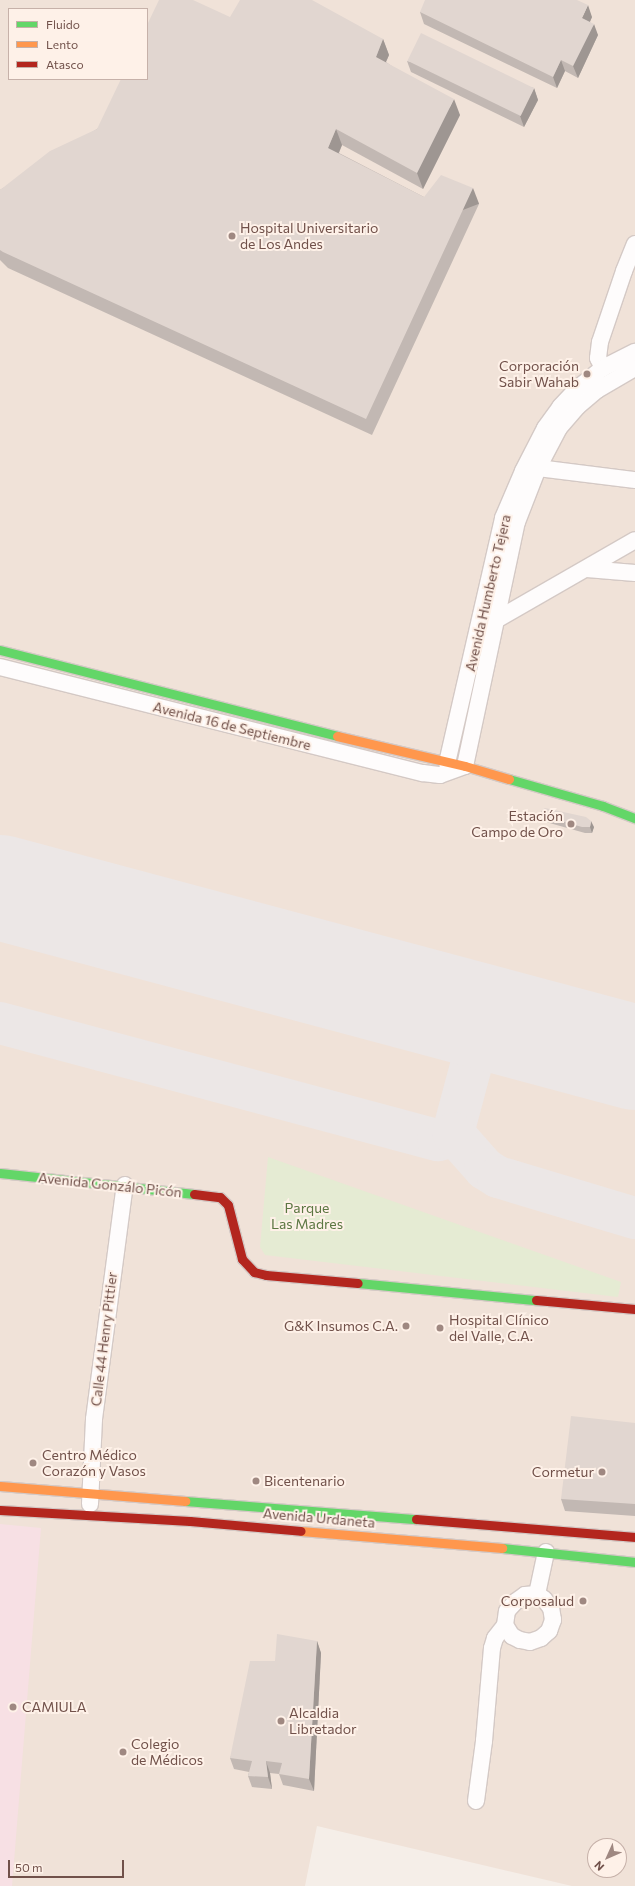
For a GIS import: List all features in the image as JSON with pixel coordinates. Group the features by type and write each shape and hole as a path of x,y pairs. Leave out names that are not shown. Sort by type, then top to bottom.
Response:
{"street":[{"path":"603,368 598,358 600,342 624,271 635,244"},
{"name":"Avenida Humberto Tejera","path":"465,766 517,522 531,470 546,428 560,407 578,388 603,368 635,352"},
{"name":"Avenida Humberto Tejera","path":"447,763 504,518 531,470 559,428 578,406 597,390 635,368"},
{"path":"531,470 635,480"},
{"path":"496,620 635,540"},
{"path":"587,569 635,573"},
{"name":"Avenida 16 de Septiembre","path":"0,650 447,763 465,766 604,806 635,818"},
{"name":"Avenida 16 de Septiembre","path":"0,667 423,773 440,775 465,766"},
{"name":"Avenida Gonzálo Picón","path":"0,1173 124,1189"},
{"name":"Avenida Gonzálo Picón","path":"0,1182 124,1189 220,1197 228,1205 233,1219 242,1259 254,1272 266,1275 635,1309"},
{"name":"Calle 44 Henry Pittier","path":"89,1514 94,1419 124,1189"},
{"name":"Avenida Urdaneta","path":"0,1486 635,1537"},
{"name":"Avenida Urdaneta","path":"0,1510 89,1514 260,1526 546,1552 635,1562"},
{"path":"537,1594 546,1552"},
{"path":"476,1801 484,1741 492,1648 495,1638 505,1625 507,1611 515,1602 526,1595 537,1594 544,1599 551,1608 553,1620 549,1631 541,1638 530,1642 525,1641 512,1636 505,1625"}],"shaded area":[{"path":"0,0 635,0 635,1886 572,1886 317,1826 305,1886 0,1886"},
{"name":"CAMIULA","path":"0,1524 41,1528 12,1886 0,1886"}],"green space":[{"name":"Parque Las Madres","path":"268,1157 621,1282 618,1297 265,1255 260,1247"}],"building":[{"name":"Hospital Universitario de Los Andes","path":"159,0 193,0 230,17 240,0 312,0 383,39 376,57 454,99 417,173 336,129 328,148 424,197 441,175 473,188 366,419 0,250 0,190 50,151 97,129 121,80 148,80 148,23"},
{"path":"425,0 577,0 588,5 582,18 594,24 573,66 561,60 553,77 420,12"},
{"path":"421,33 534,88 521,116 407,61"},
{"path":"545,808 586,817 591,821 590,827 582,827 543,816 541,811"},
{"name":"Cormetur","path":"571,1416 635,1423 635,1504 561,1499"},
{"name":"Alcaldia Libretador","path":"277,1634 317,1641 309,1779 279,1774 282,1763 266,1761 268,1777 248,1776 252,1761 230,1758 250,1661 275,1661"}],"taxiway":[{"path":"0,1023 438,1140 447,1138 453,1133 484,1017"},
{"path":"453,1133 485,1169 498,1177 635,1218"}],"runway":[{"path":"0,887 635,1057"}],"traffic: fast":[{"path":"0,650 337,736"},
{"path":"509,779 603,806 635,818"},
{"path":"0,1173 194,1194"},
{"path":"358,1283 536,1300"},
{"path":"185,1501 416,1519"},
{"path":"502,1548 635,1562"}],"traffic: slow":[{"path":"337,736 465,766 509,779"},
{"path":"0,1486 185,1501"},
{"path":"301,1531 502,1548"}],"traffic: jam":[{"path":"194,1194 220,1197 228,1205 242,1259 254,1272 266,1275 358,1283"},
{"path":"536,1300 635,1309"},
{"path":"0,1510 190,1521 301,1531"},
{"path":"416,1519 635,1537"}],"place":[{"name":"Hospital Universitario de Los Andes","path":"232,236"},
{"name":"Corporación Sabir Wahab","path":"587,374"},
{"name":"Estación Campo de Oro","path":"571,824"},
{"name":"G&K Insumos C.A.","path":"406,1326"},
{"name":"Hospital Clínico del Valle, C.A.","path":"440,1328"},
{"name":"Centro Médico Corazón y Vasos","path":"33,1463"},
{"name":"Cormetur","path":"602,1472"},
{"name":"Bicentenario","path":"256,1481"},
{"name":"Corposalud","path":"583,1601"},
{"name":"CAMIULA","path":"13,1707"},
{"name":"Alcaldia Libretador","path":"281,1721"},
{"name":"Colegio de Médicos","path":"123,1752"}]}
